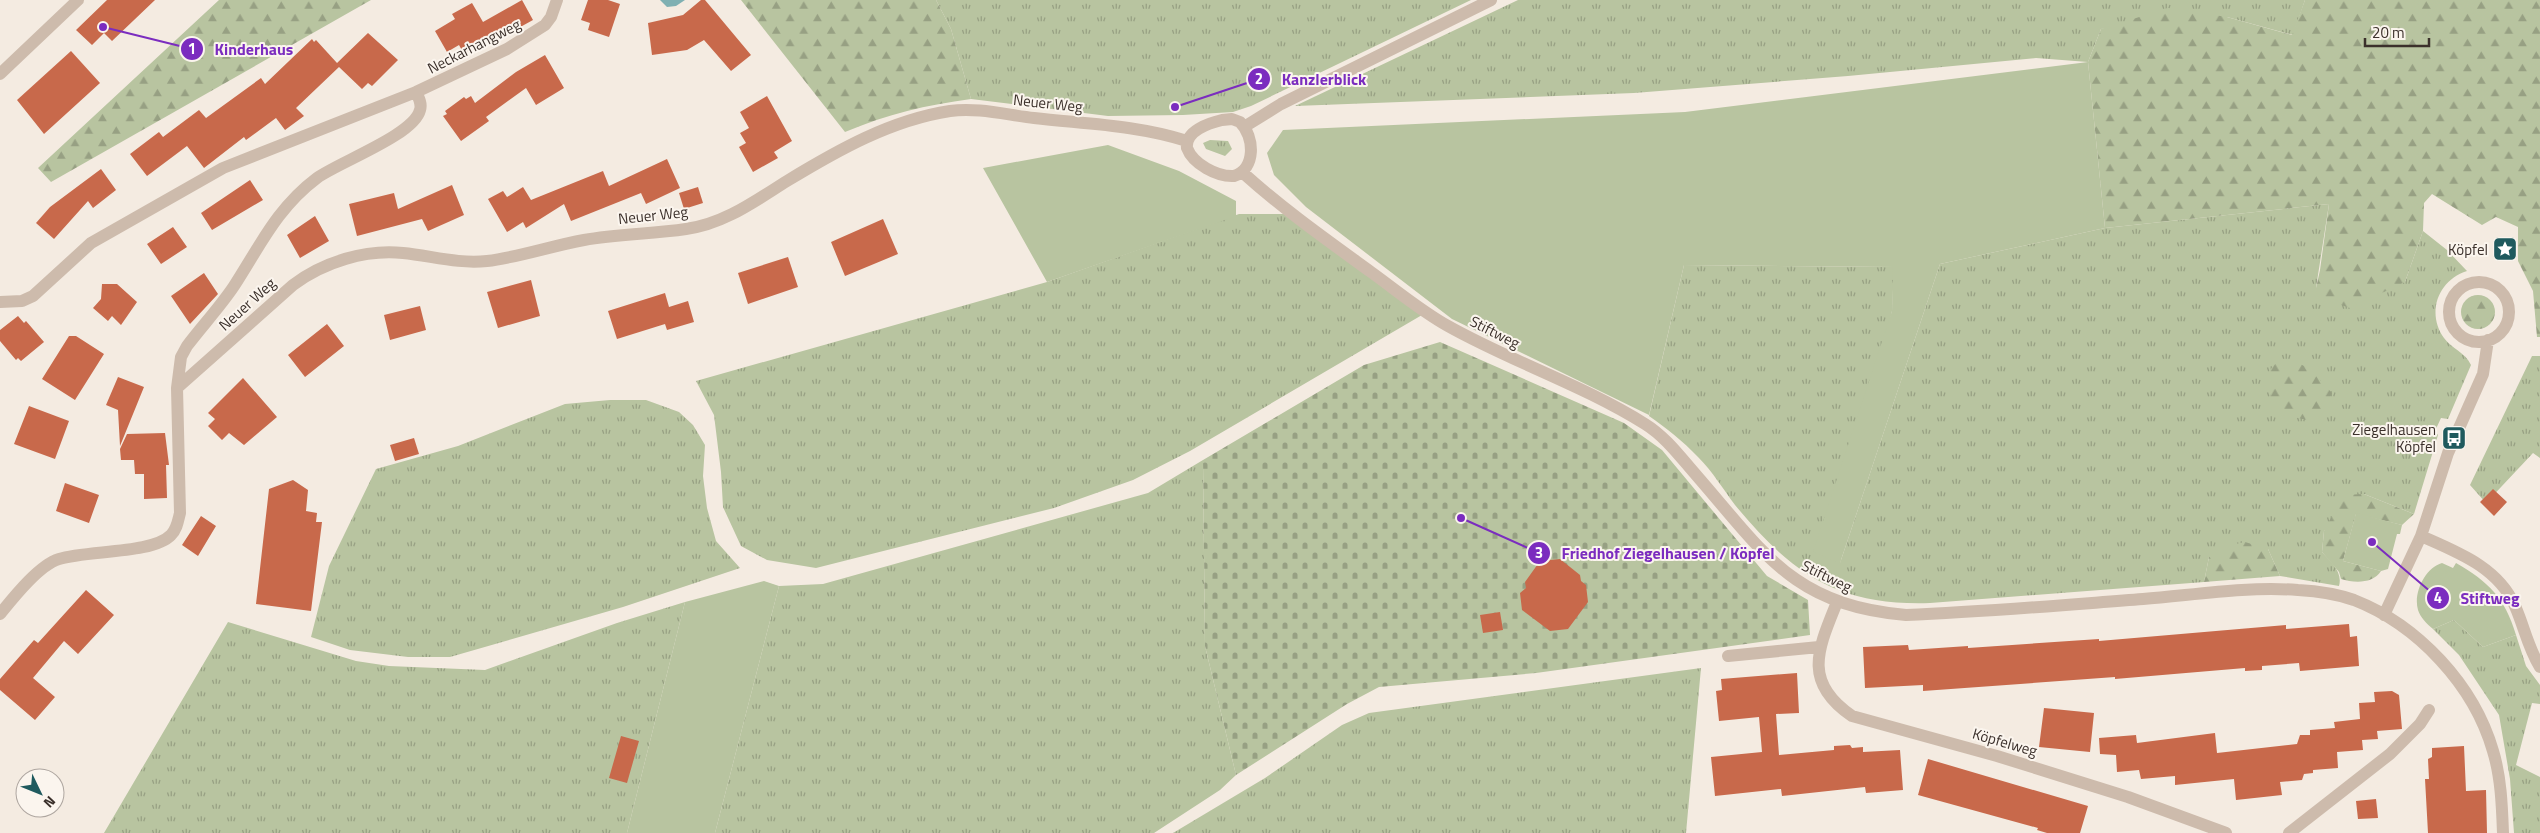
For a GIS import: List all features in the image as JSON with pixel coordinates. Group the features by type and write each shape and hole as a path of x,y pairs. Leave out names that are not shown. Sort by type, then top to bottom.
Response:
{"street":[{"path":"0,74 78,0"},
{"name":"Neckarhangweg","path":"416,92 461,73 538,32 551,17 557,0"},
{"path":"1244,127 1281,104 1492,0"},
{"path":"0,302 22,301 34,296 91,243 223,168 416,92"},
{"name":"Neuer Weg","path":"177,388 181,357 187,346 233,286 264,234 283,210 317,178 409,126 420,112 421,104 416,92"},
{"name":"Neuer Weg","path":"177,388 293,285 308,274 335,262 358,256 402,252 454,261 487,261 584,240 705,226 732,215 848,146 894,125 930,115 953,110 1126,126 1187,141"},
{"path":"1232,119 1244,127 1250,141 1251,157 1242,172 1230,176 1207,168 1190,154 1187,141 1195,132 1214,122 1232,119"},
{"name":"Stiftweg","path":"1242,172 1289,212 1438,320 1498,353 1646,425 1672,447 1742,529 1778,567 1800,583 1837,602 1872,611 1906,615 2272,588 2340,596 2368,606 2384,615 2435,655 2463,686 2487,731 2498,769 2503,833"},
{"path":"2472,283 2483,283 2494,287 2503,295 2508,305 2508,317 2504,328 2496,336 2488,340 2474,341 2463,338 2455,330 2450,319 2450,308 2454,297 2461,288 2472,283"},
{"path":"2384,615 2421,536 2448,453 2483,374 2488,340"},
{"path":"0,614 28,583 54,561 95,552 154,544 165,540 174,531 180,514 177,388"},
{"path":"2421,536 2471,560 2495,578 2514,604 2527,641 2540,667"},
{"name":"Köpfelweg","path":"1837,602 1819,647 1818,676 1827,694 1838,706 1852,716 1997,756 2128,797 2226,833"},
{"path":"1728,656 1819,647"},
{"path":"2289,833 2390,754 2420,724 2428,710"}],"green space":[{"path":"219,0 371,0 51,182 38,168"},
{"path":"741,0 936,0 951,29 971,99 907,111 845,132"},
{"path":"936,0 1471,0 1251,106 1233,112 1108,116 971,99 951,29"},
{"path":"1518,0 2305,0 2293,35 2227,17 2101,29 2088,62 2036,58 1848,76 1634,93 1295,106"},
{"path":"2305,0 2540,0 2540,337 2537,337 2533,291 2518,261 2518,227 2496,217 2482,225 2432,194 2424,203 2423,231 2405,282 2350,308 2326,300 2316,288 2329,204 2105,228 2088,62 2101,29 2168,8 2227,17 2292,35"},
{"path":"2088,62 2105,228 1940,264 1840,563 1813,552 1892,311 1893,267 1684,265 1649,415 1452,319 1306,207 1274,175 1267,153 1283,130 1685,112"},
{"path":"1210,140 1228,141 1232,149 1225,156 1206,149 1203,143"},
{"path":"1108,145 1179,171 1236,201 1236,216 1047,282 983,168"},
{"path":"2329,204 2316,288 2405,282 2423,231 2447,250 2467,271 2457,275 2442,290 2438,298 2436,318 2444,338 2471,365 2448,419 2441,418 2435,431 2438,435 2414,514 2364,494 2324,531 2322,552 2338,572 2339,586 2280,576 2268,549 2209,557 2204,582 1930,603 1869,599 1843,592 1819,581 1797,567 1756,529 1698,457 1649,416 1684,265 1894,267 1892,311 1840,563 1940,264 2105,228"},
{"path":"1239,214 1288,214 1422,315 1190,451 1133,480 1054,508 816,568 767,560 741,546 723,507 714,415 696,381 1047,282"},
{"path":"2478,295 2485,296 2490,300 2494,305 2494,319 2490,324 2485,328 2478,329 2471,328 2466,324 2462,319 2461,312 2462,305 2466,300 2471,296"},
{"path":"1440,342 1624,423 1662,450 1767,576 1808,600 1810,635 1536,673 1379,687 1347,704 1236,775 1205,646 1203,460 1364,365"},
{"path":"2532,356 2540,356 2540,458 2533,453 2486,503 2470,485"},
{"path":"2293,361 2309,368 2332,393 2326,407 2308,420 2289,415 2277,407 2270,394 2265,376 2275,364"},
{"path":"610,400 646,400 679,412 693,425 705,445 703,476 707,508 716,541 740,568 623,607 450,657 408,657 350,650 311,637 329,566 376,469 458,446 565,404"},
{"path":"1203,460 1205,646 1236,775 1220,790 1154,833 715,833 779,586 823,584 1148,493"},
{"path":"2364,494 2414,514 2402,525 2356,514 2343,561 2381,571 2373,578 2357,582 2341,579 2339,572 2322,552 2324,531 2343,495"},
{"path":"2356,513 2402,525 2400,534 2397,534 2388,569 2381,571 2343,561"},
{"path":"2245,542 2268,549 2280,576 2204,582 2209,557 2226,546"},
{"path":"2442,563 2453,568 2456,563 2487,584 2507,611 2516,635 2483,647 2454,620 2433,629 2428,625 2419,613 2417,596 2422,582 2430,570"},
{"path":"764,581 779,586 715,833 627,833 685,602"},
{"path":"685,602 627,833 104,833 228,622 356,661 389,666 485,670 617,623"},
{"path":"2454,620 2483,647 2516,635 2526,666 2540,685 2540,704 2532,703 2516,765 2540,777 2540,833 2514,833 2510,779 2499,715 2459,655 2433,629"},
{"path":"1701,668 1686,833 1173,833 1265,778 1342,725 1369,713"}],"water":[{"path":"660,0 685,0 676,6 667,7"}],"building":[{"path":"107,0 155,0 112,41 104,33 92,45 76,30"},
{"path":"522,0 533,20 504,36 502,32 464,54 459,45 447,52 435,31 455,19 452,14 472,3 483,22"},
{"path":"588,0 608,0 620,4 609,37 588,30 590,23 581,20"},
{"path":"701,0 705,0 751,55 731,71 704,40 687,50 652,55 648,23 683,15"},
{"path":"368,33 398,60 372,86 368,83 362,89 339,67 296,108 304,116 285,130 276,118 246,140 244,137 204,168 187,146 147,176 130,154 159,132 163,137 199,110 206,118 261,78 265,84 312,39 314,42 316,40 337,63"},
{"path":"71,51 100,83 44,134 17,100"},
{"path":"545,55 564,88 536,105 526,88 486,117 489,121 461,141 443,116 447,114 445,111 464,97 466,99 471,96 475,103 516,72"},
{"path":"767,96 792,141 774,152 778,158 753,172 739,147 746,143 740,133 749,128 740,112"},
{"path":"667,159 680,188 646,204 641,193 571,221 564,204 526,228 523,222 507,232 488,199 503,191 507,197 523,187 531,200 603,171 609,186"},
{"path":"101,169 116,190 93,208 88,201 54,239 36,223 50,207"},
{"path":"250,180 263,200 212,230 201,213"},
{"path":"452,185 464,215 428,231 422,219 357,236 349,204 394,193 398,209"},
{"path":"698,187 703,203 684,209 679,193"},
{"path":"315,216 329,241 300,258 287,235"},
{"path":"883,219 898,254 845,276 831,242"},
{"path":"173,227 187,247 161,264 147,244"},
{"path":"788,257 798,287 748,304 738,273"},
{"path":"204,273 218,294 190,324 171,296"},
{"path":"531,280 540,316 498,328 487,292"},
{"path":"102,284 117,284 137,302 121,325 112,316 108,321 93,308 101,299"},
{"path":"665,293 669,307 688,301 694,322 667,330 665,324 617,339 608,311"},
{"path":"420,306 426,330 390,340 384,315"},
{"path":"18,316 24,323 26,321 44,342 21,361 18,358 16,360 0,341 0,330"},
{"path":"327,324 344,346 305,377 288,355"},
{"path":"69,336 76,336 104,354 75,400 42,379"},
{"path":"118,377 144,387 120,446 118,410 106,405"},
{"path":"243,378 277,417 244,445 229,433 222,440 208,426 215,419 208,413"},
{"path":"29,406 69,421 55,459 14,444"},
{"path":"165,433 169,465 166,465 167,498 144,499 144,474 135,474 134,460 121,460 120,449 127,434"},
{"path":"414,438 419,454 395,461 390,445"},
{"path":"293,480 308,490 306,511 317,513 316,522 322,522 311,611 256,604 269,489"},
{"path":"65,483 99,495 89,523 56,511"},
{"path":"2493,489 2507,502 2494,516 2480,502"},
{"path":"201,516 216,526 198,556 182,545"},
{"path":"1560,559 1580,575 1581,581 1586,585 1588,602 1568,629 1550,631 1522,610 1520,593 1526,588 1525,582 1540,561"},
{"path":"86,590 114,615 78,654 64,641 33,678 55,697 35,720 0,690 0,679 34,640 38,643"},
{"path":"1500,612 1503,630 1483,633 1480,615"},
{"path":"2349,624 2350,637 2357,636 2359,666 2300,671 2299,663 2262,666 2262,670 2245,671 2245,668 2115,679 2115,677 1923,691 1923,685 1865,688 1863,647 1908,645 1909,650 1968,646 1968,648 2099,639 2099,641 2286,625 2286,629"},
{"path":"1797,673 1799,713 1776,714 1779,755 1834,750 1834,746 1850,745 1852,748 1863,747 1863,752 1900,750 1903,790 1866,793 1865,787 1782,796 1781,789 1715,796 1711,757 1762,752 1759,717 1719,721 1716,691 1722,690 1721,679"},
{"path":"2392,691 2399,695 2402,729 2377,731 2378,739 2362,740 2363,750 2337,752 2338,768 2313,770 2313,773 2304,774 2302,780 2280,782 2282,795 2236,800 2234,779 2175,785 2175,776 2141,779 2139,770 2117,772 2116,755 2100,754 2099,738 2136,735 2137,743 2215,733 2217,753 2297,744 2300,735 2310,735 2310,730 2335,728 2334,722 2360,719 2359,703 2375,702 2374,692"},
{"path":"2044,708 2094,713 2090,752 2039,747"},
{"path":"621,736 639,741 627,783 609,778"},
{"path":"2464,746 2466,791 2486,790 2487,833 2428,833 2425,779 2429,779 2428,759 2432,757 2432,748"},
{"path":"1928,759 2088,806 2080,833 2047,833 2037,830 2038,828 1918,795"},
{"path":"2376,799 2378,818 2358,819 2356,801"}],"place":[{"name":"Kinderhaus","path":"103,27"},
{"name":"Kanzlerblick","path":"1175,107"},
{"name":"Köpfel","path":"2505,249"},
{"name":"Ziegelhausen Köpfel","path":"2454,438"},
{"name":"Friedhof Ziegelhausen / Köpfel","path":"1461,518"},
{"name":"Stiftweg","path":"2372,542"}]}
